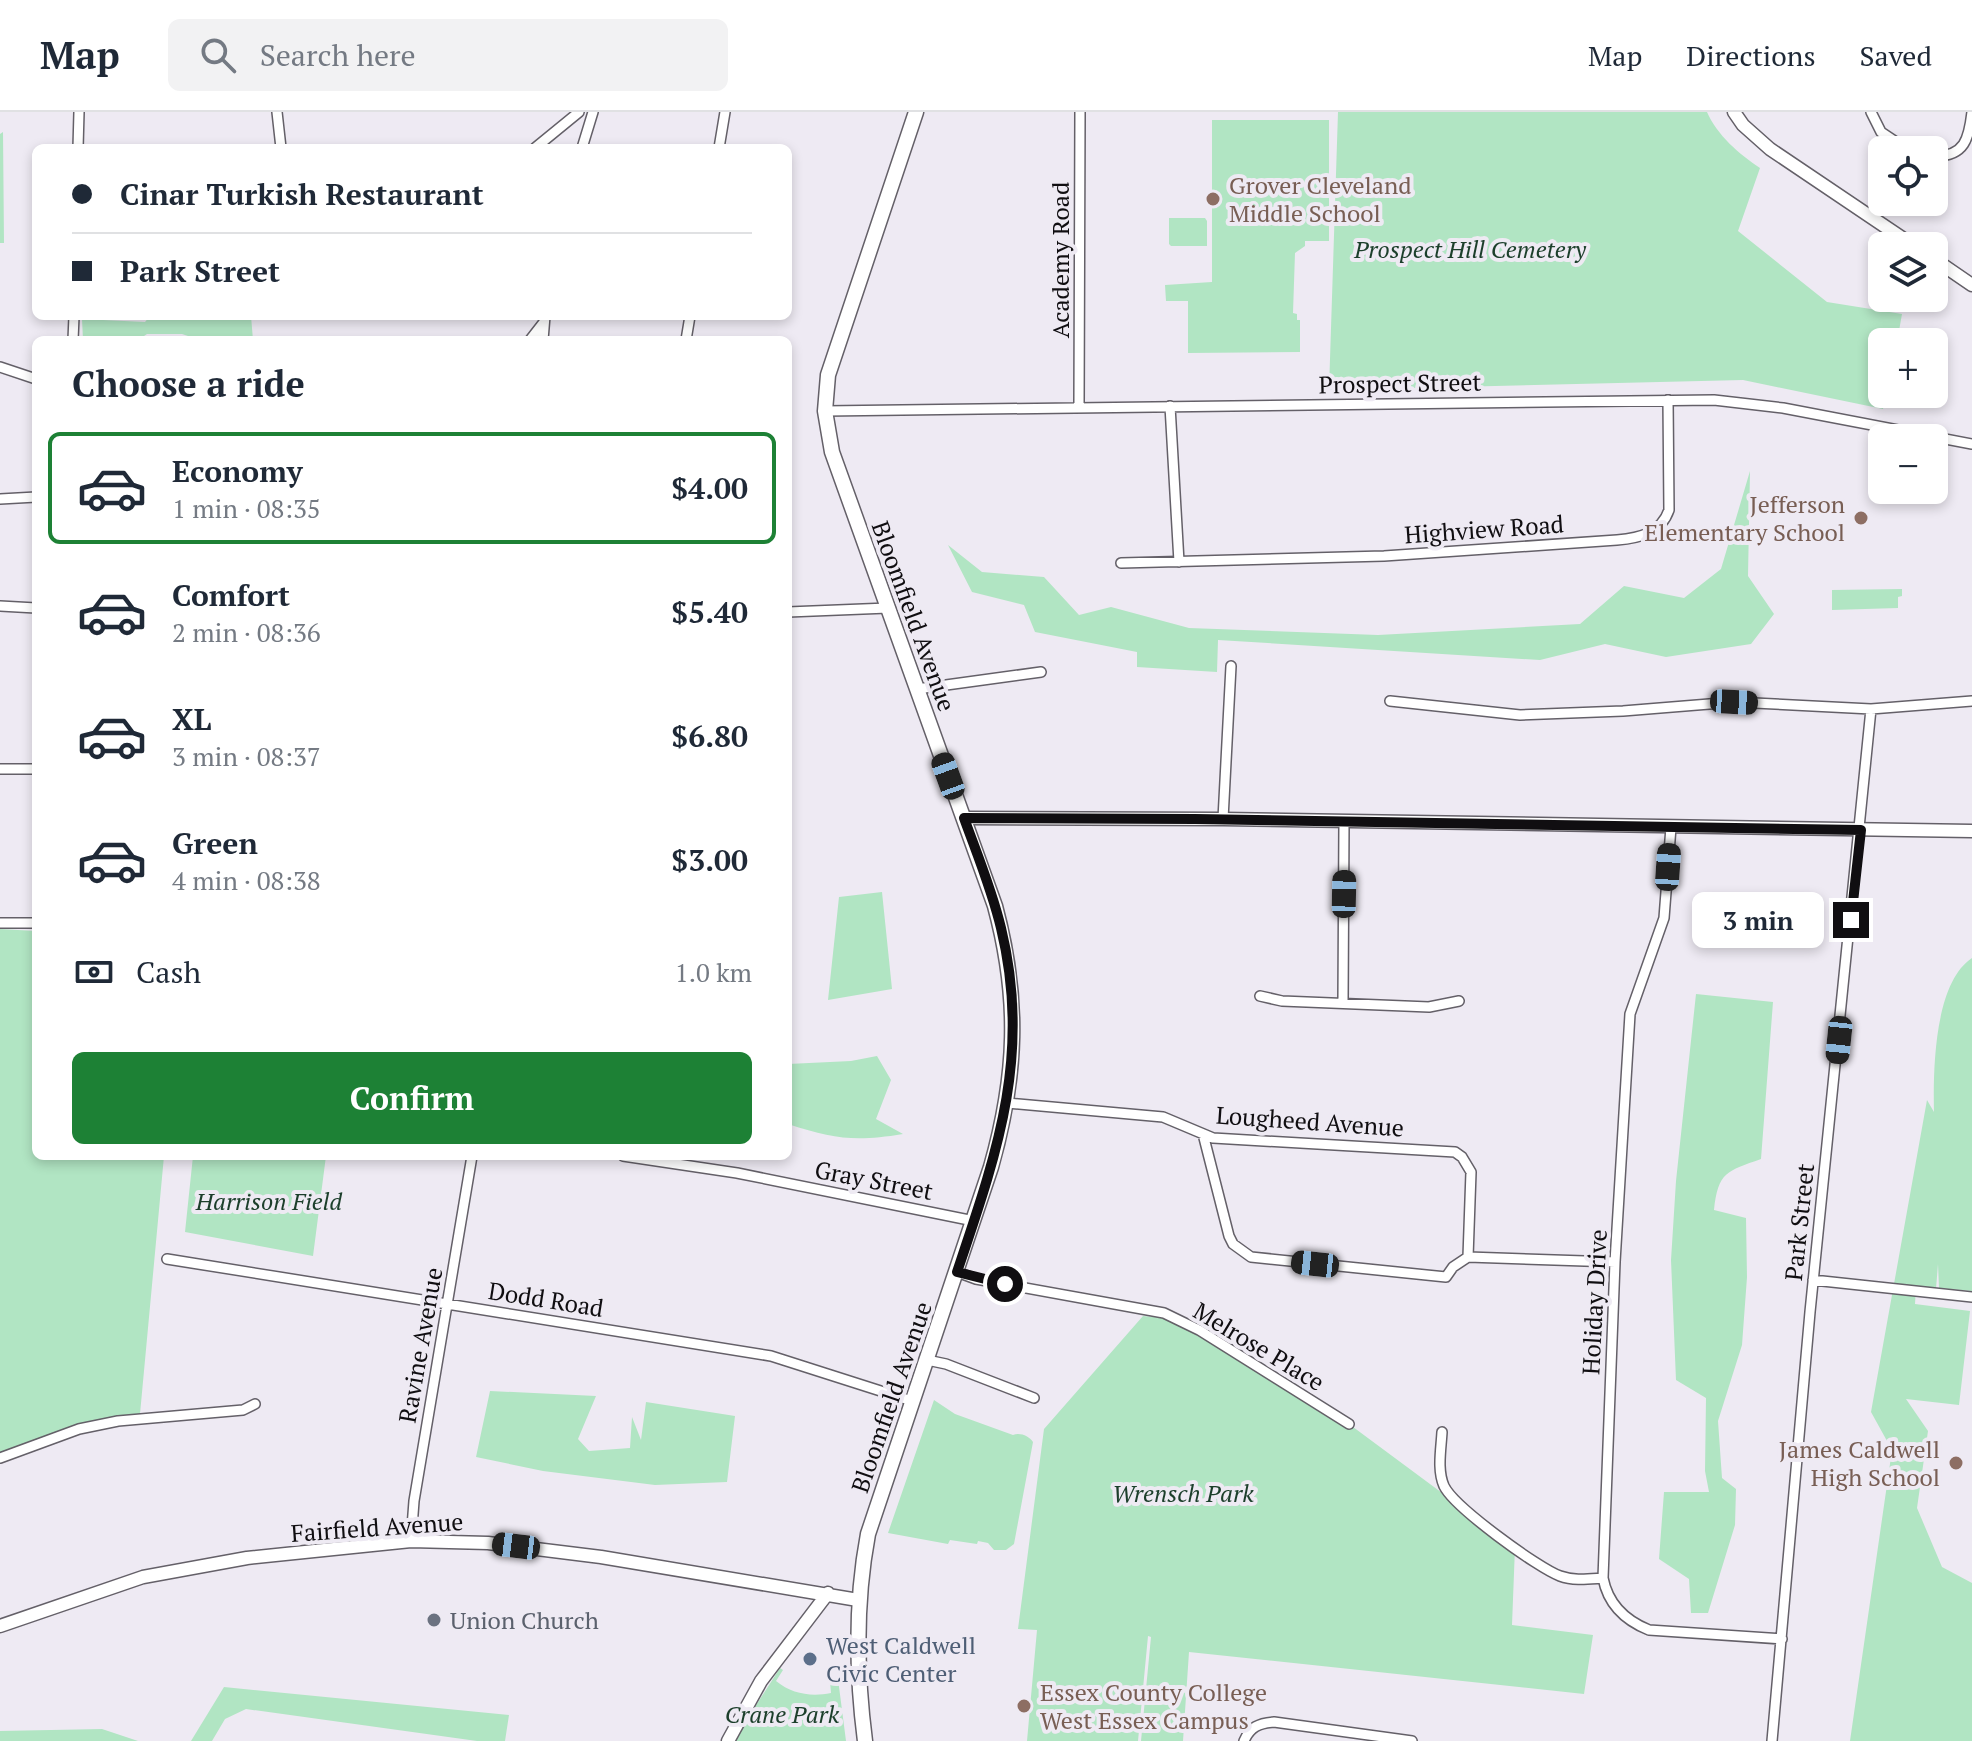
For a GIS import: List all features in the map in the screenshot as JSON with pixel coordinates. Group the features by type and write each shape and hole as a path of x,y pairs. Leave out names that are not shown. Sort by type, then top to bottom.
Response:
{"main road":[{"name":"Bloomfield Avenue","path":"865,1741 859,1687 858,1600 871,1521 991,1167 1007,1103 1013,1038 1008,967 995,906 832,452 825,411 826,385 831,366 916,112"}],"street":[{"path":"78,144 79,112"},
{"path":"277,112 281,144"},
{"path":"540,144 579,112"},
{"path":"583,144 593,112"},
{"path":"720,144 725,112"},
{"name":"Academy Road","path":"1079,408 1080,112"},
{"path":"1734,112 1743,125 1770,149 1893,232"},
{"path":"1871,112 1881,132 1887,136"},
{"path":"1948,154 1968,144 1972,112"},
{"path":"1948,269 1972,285"},
{"path":"0,367 32,378"},
{"name":"Highview Road","path":"1121,563 1384,556 1617,540 1645,535 1658,528 1669,510 1668,400"},
{"name":"Prospect Street","path":"825,411 1742,401 1972,444"},
{"path":"1170,406 1179,562"},
{"path":"0,499 32,497"},
{"path":"0,606 32,608"},
{"path":"792,612 888,608"},
{"path":"1223,819 1231,666"},
{"path":"917,689 1041,672"},
{"path":"1390,701 1520,715 1734,702 1871,709 1972,701"},
{"name":"Park Street","path":"1772,1741 1813,1280 1871,709"},
{"path":"0,769 32,769"},
{"path":"964,818 1972,831"},
{"path":"1343,1002 1344,821"},
{"name":"Holiday Drive","path":"1671,827 1664,918 1630,1014 1615,1262 1603,1578 1616,1609 1625,1618 1649,1630 1782,1639"},
{"path":"0,923 32,923"},
{"path":"1260,996 1282,1001 1429,1007 1459,1001"},
{"name":"Lougheed Avenue","path":"1007,1103 1163,1117 1203,1134 1229,1139 1455,1152 1471,1172 1468,1257"},
{"path":"1203,1134 1229,1236 1233,1244 1251,1257 1446,1277 1453,1267 1468,1257 1615,1262"},
{"name":"Ravine Avenue","path":"411,1541 414,1501 471,1160"},
{"name":"Gray Street","path":"659,1160 974,1221"},
{"name":"Dodd Road","path":"167,1259 771,1356 912,1401"},
{"name":"Melrose Place","path":"957,1272 976,1279 1164,1313 1199,1330 1349,1424"},
{"path":"1813,1280 1972,1297"},
{"path":"927,1360 946,1364 1034,1398"},
{"path":"0,1458 79,1429 118,1421 243,1410 255,1404"},
{"path":"1442,1432 1440,1473 1445,1488 1459,1506 1548,1571 1572,1579 1603,1578"},
{"name":"Fairfield Avenue","path":"0,1626 143,1577 247,1558 411,1541 488,1543 601,1557 858,1600"},
{"path":"728,1741 768,1670 828,1593"},
{"path":"1244,1741 1256,1726 1274,1722 1412,1741"}],"green space":[{"name":"Prospect Hill Cemetery","path":"1338,112 1707,112 1729,143 1760,168 1738,231 1827,302 1868,309 1868,312 1902,314 1900,328 1868,328 1868,406 1743,380 1329,390"},
{"path":"1212,120 1329,120 1329,241 1305,241 1305,246 1295,253 1293,313 1300,320 1300,352 1188,353 1188,301 1166,301 1165,285 1212,282"},
{"path":"3,132 4,243 0,243 0,134"},
{"path":"1169,218 1205,218 1207,246 1171,246"},
{"path":"82,320 251,320 253,336 83,336"},
{"path":"1750,471 1748,576 1774,614 1751,644 1666,657 1605,644 1540,660 1218,640 1217,672 1137,667 1137,652 1035,632 1024,605 972,592 948,545 982,572 1044,577 1079,615 1111,607 1189,628 1378,635 1580,624 1624,586 1684,598 1721,569"},
{"path":"1902,589 1898,608 1832,610 1832,590"},
{"path":"882,892 892,989 828,1000 839,897"},
{"path":"0,929 32,931 32,1160 164,1160 140,1414 0,1459"},
{"path":"1972,958 1972,1291 1939,1288 1938,1264 1936,1289 1916,1287 1915,1304 1970,1311 1959,1405 1906,1399 1928,1431 1917,1508 1942,1567 1972,1583 1972,1741 1850,1741 1892,1450 1871,1412 1927,1100 1934,1112 1938,1029 1950,987 1959,970"},
{"path":"1696,994 1773,1002 1761,1159 1726,1175 1718,1188 1714,1210 1746,1218 1747,1277 1742,1345 1718,1421 1722,1478 1736,1489 1735,1525 1708,1613 1691,1613 1689,1579 1659,1559 1664,1492 1709,1492 1705,1471 1706,1398 1676,1380 1671,1260 1676,1181"},
{"path":"877,1056 891,1080 876,1119 903,1134 845,1138 792,1125 792,1064 851,1061"},
{"name":"Harrison Field","path":"193,1160 325,1160 313,1256 185,1232"},
{"name":"Wrensch Park","path":"1143,1316 1176,1319 1349,1424 1515,1547 1512,1625 1593,1635 1584,1694 1189,1652 1183,1741 1141,1741 1151,1637 1148,1636 1138,1741 1027,1741 1037,1630 1018,1629 1044,1429"},
{"path":"490,1391 596,1396 578,1439 589,1451 630,1448 632,1417 641,1440 646,1402 735,1416 727,1482 655,1485 543,1471 476,1457"},
{"path":"934,1400 955,1414 1013,1435 1024,1435 1033,1442 1014,1544 1006,1550 994,1550 988,1543 978,1541 977,1544 950,1540 948,1544 888,1533"},
{"name":"Crane Park","path":"780,1668 783,1670 776,1681 802,1693 831,1693 830,1681 838,1679 846,1741 733,1741"},
{"path":"224,1687 509,1715 505,1741 477,1741 246,1709 225,1719 212,1741 191,1741"},
{"path":"102,1729 138,1741 0,1741 0,1731"}],"place":[{"name":"Grover Cleveland Middle School","path":"1213,199"},
{"name":"Jefferson Elementary School","path":"1861,518"},
{"name":"James Caldwell High School","path":"1956,1463"},
{"name":"Union Church","path":"434,1620"},
{"name":"West Caldwell Civic Center","path":"810,1659"},
{"name":"Essex County College West Essex Campus","path":"1024,1706"}],"route":[{"path":"1005,1284 957,1272 1003,1125 1010,1090 1013,1038 1010,980 1001,929 964,818 1861,830 1851,920"}]}
